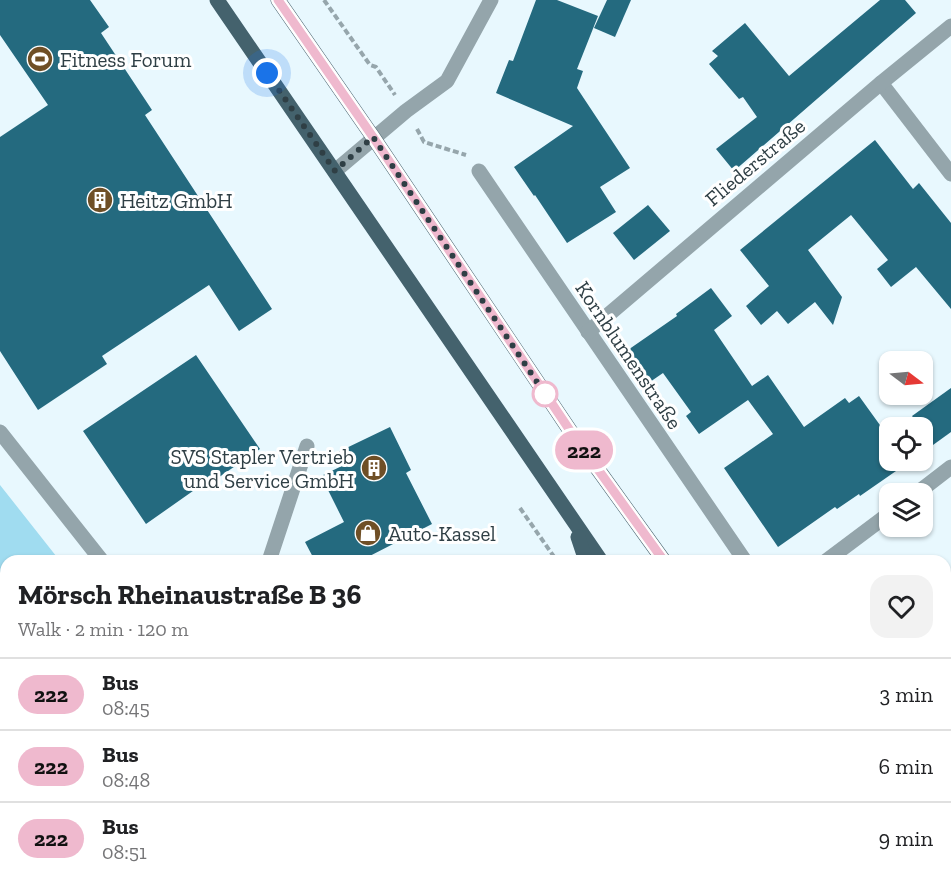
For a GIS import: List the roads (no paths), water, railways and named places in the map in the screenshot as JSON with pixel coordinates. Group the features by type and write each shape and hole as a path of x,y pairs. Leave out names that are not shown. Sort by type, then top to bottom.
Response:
{"main road":[{"path":"217,0 597,555"},
{"path":"278,0 571,432 660,555"},
{"path":"573,519 584,555"}],"street":[{"path":"335,171 373,137 447,81 491,0"},
{"name":"Fliederstraße","path":"588,332 951,26"},
{"path":"881,83 951,174"},
{"name":"Kornblumenstraße","path":"479,171 741,555"},
{"path":"0,432 97,555"},
{"path":"271,555 308,446"},
{"path":"930,483 951,467"},
{"path":"834,555 879,521"}],"place":[{"name":"Fitness Forum","path":"40,59"},
{"name":"Heitz GmbH","path":"100,200"},
{"name":"SVS Stapler Vertrieb und Service GmbH","path":"374,468"},
{"name":"Auto-Kassel","path":"368,533"}]}
